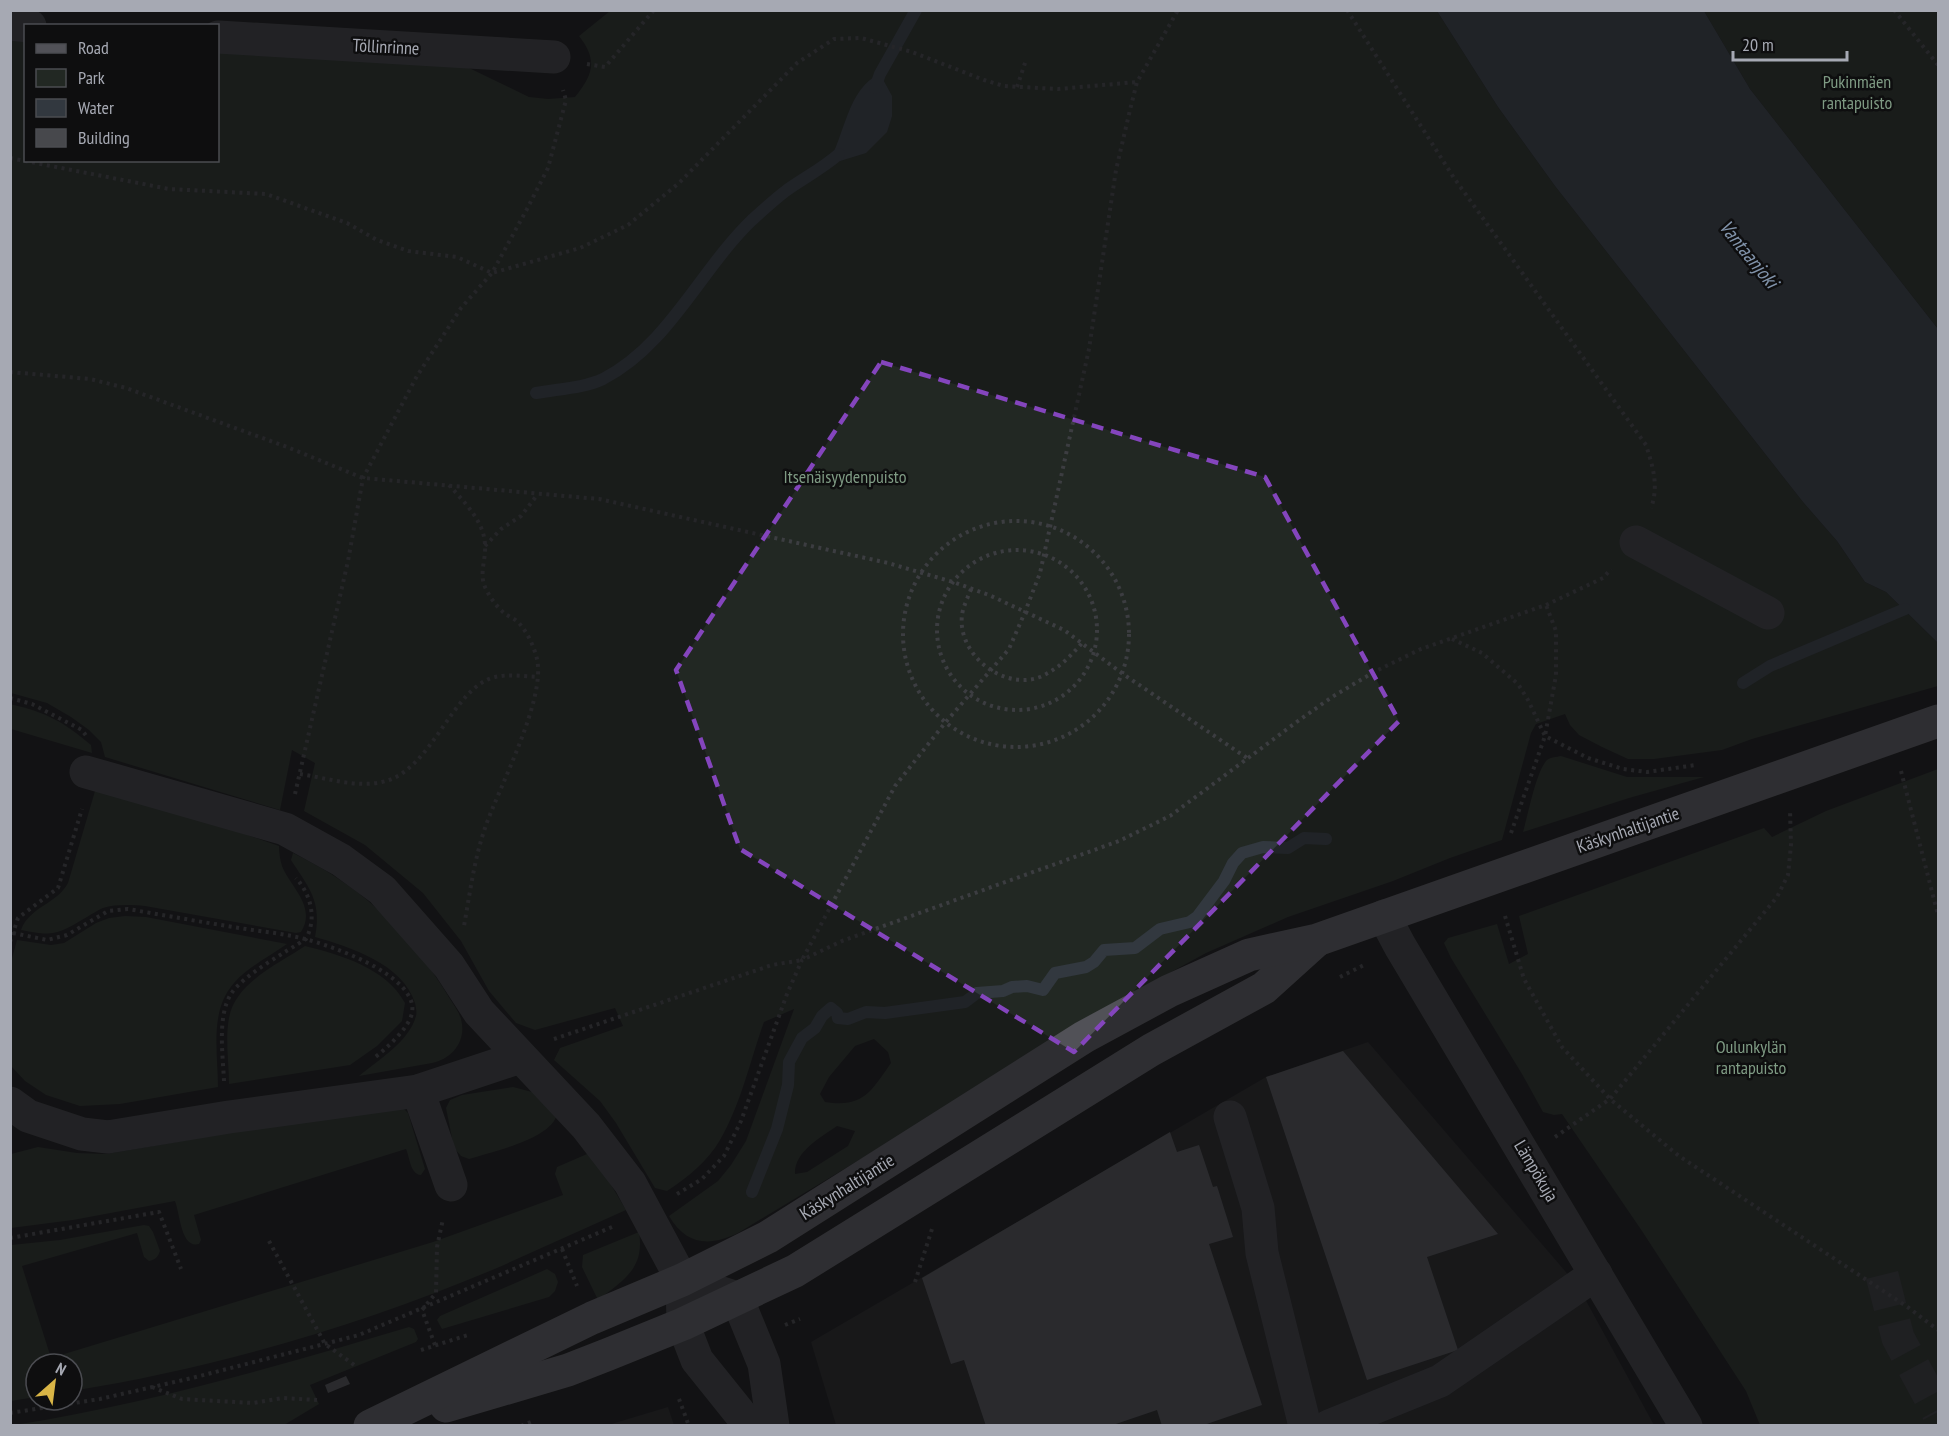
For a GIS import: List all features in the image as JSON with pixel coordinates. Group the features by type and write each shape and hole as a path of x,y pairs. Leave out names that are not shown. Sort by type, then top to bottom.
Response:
{"main road":[{"name":"Käskynhaltijantie","path":"370,1425 592,1318 681,1280 768,1237 1084,1037 1169,991 1249,955 1317,940 1936,722"},
{"name":"Käskynhaltijantie","path":"381,1425 568,1370 683,1324 795,1271 1151,1050 1264,988 1317,940"}],"street":[{"name":"Töllinrinne","path":"219,37 554,57"},
{"path":"1636,543 1768,613"},
{"path":"89,772 285,829 341,860 382,890 449,966 479,1012 586,1126 630,1183 681,1280 683,1324 697,1360 750,1425"},
{"name":"Lämpökuja","path":"1384,916 1686,1425"},
{"path":"16,1114 82,1134 108,1137 229,1117 418,1091 520,1057"},
{"path":"418,1091 451,1185"},
{"path":"1230,1117 1258,1208 1262,1253 1305,1425"},
{"path":"1329,1425 1440,1381 1596,1274"},
{"path":"681,1280 737,1298 764,1364 773,1425"}],"path":[{"path":"229,1117 224,1092 222,1036 225,1011 231,994 244,980 306,939 310,931 312,919 309,897 287,863 285,829 300,774 348,561 363,478 417,376 461,308 492,273 548,168 566,100 554,57 606,67 654,10"},
{"path":"10,1413 100,1399 359,1335 422,1310 646,1211 702,1179 724,1156 741,1121 787,994 802,960 895,786 967,696 1009,649 1025,612 1045,553 1089,350 1116,170 1137,82 1178,10"},
{"path":"1347,10 1454,178 1619,407"},
{"path":"1894,10 1938,65"},
{"path":"31,162 170,189 266,194 347,223 377,240 408,251 457,257 492,273 580,248 628,225 679,183 797,63 834,39 861,38 912,52 984,80 1017,87 1058,89 1137,82"},
{"path":"1017,87 1026,60"},
{"path":"10,372 90,379 126,388 287,447 363,478 599,499 888,563 953,582 1064,630 1123,674 1247,758"},
{"path":"448,484 479,524 485,546 482,567 483,584 502,612 517,621 526,633 538,661 535,695 522,736 485,829 473,872 459,954 449,966"},
{"path":"485,546 501,529 521,516 539,493"},
{"path":"1017,520 1050,525 1080,540 1106,566 1124,598 1131,635 1123,674 1101,711 1063,736 1022,747 979,742 945,723 920,697 908,668 902,637 905,607 921,573 935,554 958,534 987,523 1017,520"},
{"path":"1013,548 1045,553 1068,567 1088,592 1096,623 1097,653 1082,680 1055,701 1026,711 995,710 967,696 948,672 938,645 938,614 953,582 966,567 987,552 1013,548"},
{"path":"971,589 962,615 964,637 974,655 991,671 1012,680 1037,678 1060,667 1083,642"},
{"path":"520,1057 542,1043 772,965 802,960 842,941 1119,841 1170,816 1332,697 1374,672 1421,650 1546,605 1556,631 1556,675 1545,736 1510,836"},
{"path":"1451,639 1482,653 1518,684 1545,736 1588,758 1623,769 1647,772 1702,764"},
{"path":"300,774 364,785 385,782 415,763 467,696 493,677 514,675 537,677"},
{"path":"10,698 32,704 82,730 95,747 58,888 18,918 10,942"},
{"path":"1900,769 1938,915"},
{"path":"1527,1155 1610,1099 1777,897 1788,876 1791,845 1790,807"},
{"path":"13,933 47,940 67,934 108,910 128,909 306,939 347,953 386,972 404,989 411,1003 412,1013 407,1023 388,1048 372,1060"},
{"path":"1505,916 1524,979 1562,1047 1610,1099 1679,1156 1900,1302 1938,1330"},
{"path":"422,1310 436,1293 437,1247 451,1185"},
{"path":"10,1238 159,1212 181,1269"},
{"path":"915,1282 934,1223"},
{"path":"269,1242 326,1344 357,1367"},
{"path":"562,1249 578,1288"},
{"path":"422,1310 435,1345"},
{"path":"152,1387 182,1399 253,1403 283,1398 317,1400"}],"highlighted area":[{"path":"881,362 1265,477 1399,721 1074,1052 740,849 676,670"}],"shaded area":[{"path":"1368,1042 1578,1286 1654,1425 836,1425 811,1342 1266,1077"},
{"path":"668,1407 674,1425 608,1425"}],"green space":[{"name":"Itsenäisyydenpuisto","path":"610,11 1437,11 1498,107 1555,186 1803,502 1837,541 1865,582 1886,592 1938,643 1938,686 1752,739 1722,750 1654,759 1628,759 1602,747 1579,735 1570,725 1565,714 1536,724 1531,733 1502,840 1288,917 1206,953 1109,1006 738,1233 708,1241 691,1238 676,1226 669,1216 718,1181 746,1141 794,1009 764,1022 734,1112 720,1140 709,1155 689,1175 667,1191 655,1188 600,1101 554,1060 560,1048 623,1026 615,1008 535,1030 516,1023 489,991 461,941 423,893 365,845 304,811 315,763 292,750 280,810 105,757 101,742 71,717 47,703 11,693 10,37 24,38 24,162 219,162 219,48 467,67 529,97 548,99 575,97 586,82 591,60 579,36","holes":["874,1039 888,1052 891,1063 878,1082 865,1095 849,1102 825,1102 820,1094 829,1077 855,1046","837,1126 855,1131 848,1146 807,1172 795,1174 799,1159 809,1146"]},
{"name":"Pukinmäen rantapuisto","path":"1704,11 1938,11 1938,329 1750,89"},
{"path":"10,704 35,711 63,724 91,745 92,753 11,729"},
{"path":"1561,756 1627,777 1704,777 1523,832 1543,766 1547,760"},
{"name":"Oulunkylän rantapuisto","path":"1938,769 1938,1425 1760,1425 1746,1391 1642,1231 1562,1114 1554,1115 1543,1112 1444,943 1448,938 1497,924 1509,964 1528,954 1519,916 1764,828 1772,837 1826,811"},
{"path":"95,791 222,826 279,846 282,866 304,905 305,923 301,932 129,905 103,908 56,933 21,930 30,916 57,896 68,883"},
{"path":"293,853 350,886 391,922 423,959 455,1006 461,1019 460,1042 446,1058 432,1063 359,1076 392,1050 407,1034 416,1016 415,1003 409,989 399,978 374,959 315,937 317,914 315,904 308,887 291,860"},
{"path":"146,917 287,944 246,972 226,994 218,1019 216,1047 218,1087 120,1104 80,1106 46,1095 25,1081 11,1066 11,962 17,940 51,945 64,943 96,923 109,918"},
{"path":"305,946 347,959 375,972 397,991 405,1003 402,1021 377,1046 350,1065 229,1084 227,1034 233,1006 240,995 259,976"},
{"path":"513,1087 536,1093 557,1114 553,1123 544,1131 519,1143 469,1159 461,1156 454,1148 446,1108 450,1100 462,1095"},
{"path":"391,1105 404,1109 408,1113 425,1169 421,1175 412,1169 406,1149 194,1215 201,1240 199,1244 193,1244 185,1236 175,1201 73,1220 11,1228 11,1154 38,1147 77,1153 106,1154"},
{"path":"587,1154 595,1158 626,1210 446,1289 341,1326 235,1357 84,1389 84,1352 71,1352 433,1242 563,1195 555,1174 557,1167"},
{"path":"144,1225 149,1226 153,1232 160,1251 156,1258 149,1261 144,1257 137,1233 22,1266 49,1352 24,1352 24,1399 11,1401 11,1245 60,1240"},
{"path":"639,1232 639,1255 636,1264 624,1279 598,1300 582,1267 583,1255"},
{"path":"547,1269 555,1274 558,1282 555,1291 549,1297 442,1329 437,1320 440,1316"},
{"path":"409,1327 414,1329 418,1339 416,1342 310,1385 319,1404 284,1425 14,1425 164,1395 262,1370"}],"water":[{"name":"Vantaanjoki","path":"1437,11 1704,11 1750,89 1938,329 1938,643 1886,592 1865,582 1837,541 1803,502 1555,186 1498,107"},
{"path":"880,74 892,96 892,116 887,132 866,153 827,165 853,102 860,90"}],"building":[{"path":"1343,1051 1498,1234 1427,1257 1458,1350 1367,1380 1266,1077"},
{"path":"1170,1132 1177,1152 1199,1145 1213,1187 1217,1186 1233,1237 1209,1244 1262,1405 1201,1426 1162,1426 1157,1410 1110,1426 986,1426 964,1360 951,1364 922,1278"},
{"path":"346,1376 350,1384 328,1393 325,1385"}],"waterway":[{"path":"875,88 880,74 916,10"},
{"path":"536,393 596,382 626,364 647,347 665,327 733,240 752,220 787,190 839,154"},
{"path":"1743,683 1770,666 1905,609"},
{"path":"752,1192 777,1129 788,1085 789,1062 802,1038 815,1028 822,1016 831,1008 837,1013 838,1018 848,1019 866,1012 885,1013 965,1002 977,993 1003,991 1012,987 1027,986 1043,990 1055,973 1086,967 1094,962 1104,950 1135,948 1160,929 1190,922 1197,917 1242,853 1263,847 1288,848 1304,838 1326,839"}],"tunnel":[{"path":"1882,1275 1898,1338 1938,1412"}]}
